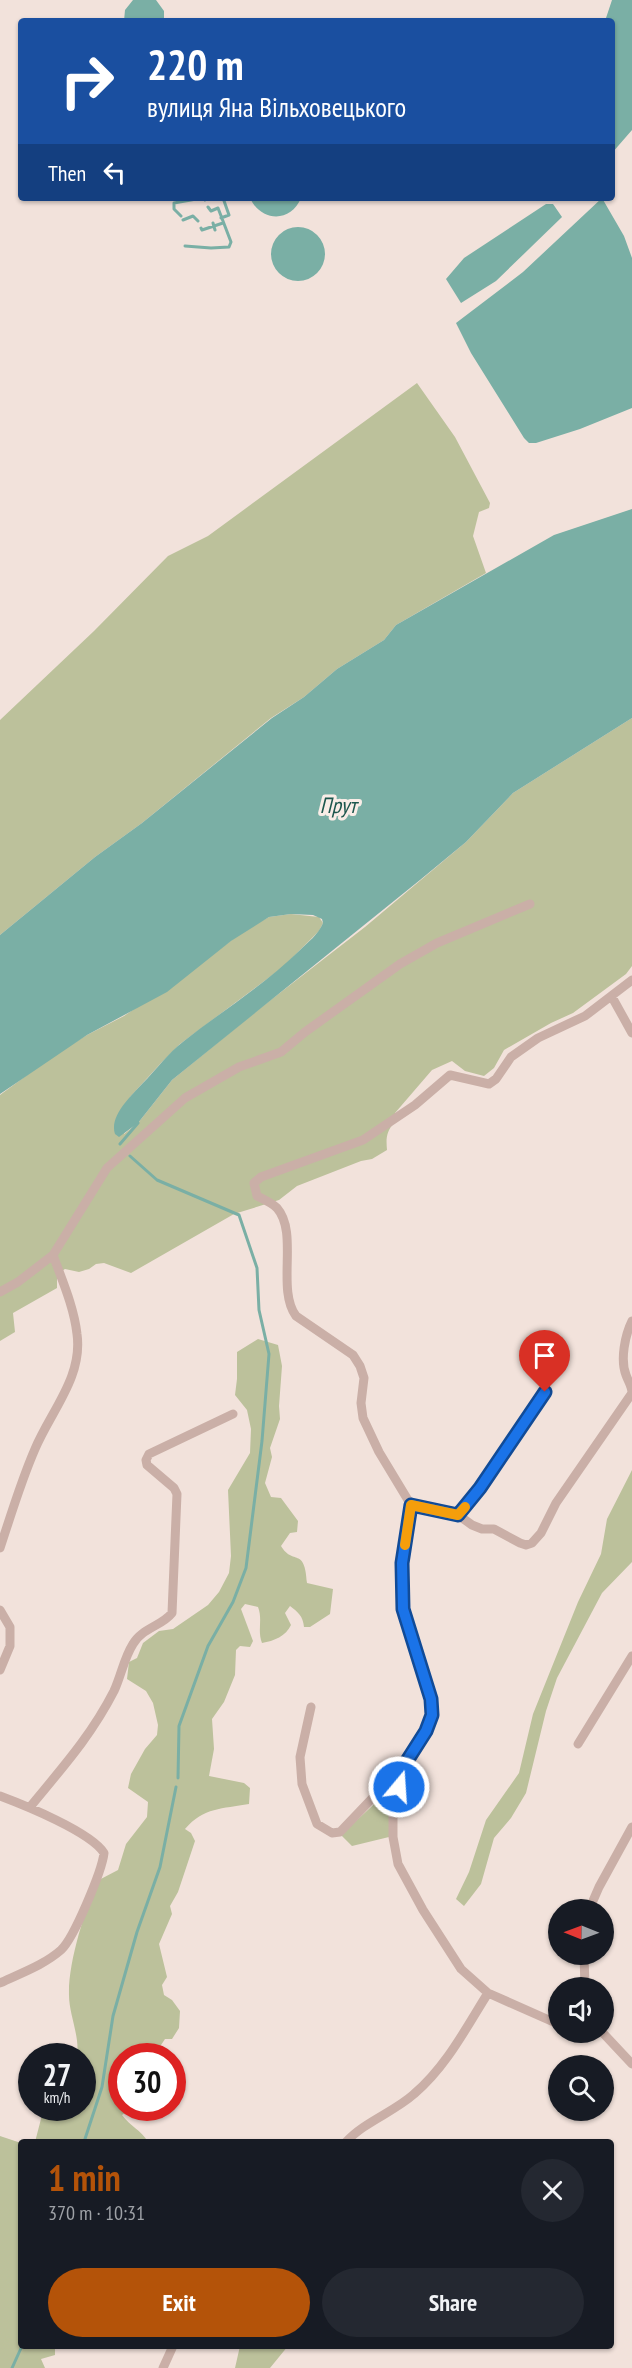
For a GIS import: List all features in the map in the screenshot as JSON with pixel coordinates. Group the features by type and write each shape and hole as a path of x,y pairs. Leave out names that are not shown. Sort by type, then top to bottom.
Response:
{"street":[{"path":"0,1292 18,1282 53,1255 107,1168 185,1098 239,1067 281,1053 305,1032 400,964 437,943 530,904"},
{"path":"311,1707 300,1757 302,1784 317,1824 333,1833 340,1832 405,1764 426,1731 432,1715 431,1699 403,1609 402,1563 411,1505 379,1452 363,1418 361,1403 364,1378 360,1366 353,1355 296,1316 292,1310 288,1298 287,1248 283,1223 278,1209 257,1196 254,1183 261,1177 363,1140 415,1105 450,1075 489,1084 496,1079 511,1057 538,1038 585,1016 632,980"},
{"path":"612,997 632,1034"},
{"path":"0,1548 36,1446 64,1396 75,1367 78,1335 69,1298 53,1255"},
{"path":"411,1505 458,1515 472,1525 482,1529 495,1529 520,1544 532,1543 541,1533 556,1503 632,1393 632,1387 624,1372 625,1344 632,1321"},
{"path":"458,1515 480,1488 545,1392"},
{"path":"30,1807 76,1753 90,1732 114,1689 132,1644 145,1631 167,1619 172,1613 177,1494 174,1488 147,1465 146,1460 149,1454 232,1414"},
{"path":"0,1611 10,1626 10,1646 0,1670"},
{"path":"578,1744 632,1656"},
{"path":"405,1764 393,1810 393,1837 398,1864 423,1910 460,1969 488,1993 548,2020"},
{"path":"0,1796 30,1807 87,1837 104,1852 100,1872 64,1947 51,1958 0,1983"},
{"path":"594,1899 632,1827"},
{"path":"350,2139 414,2094 428,2080 452,2051 488,1993"},
{"path":"612,2043 632,2064"},
{"path":"162,2368 172,2349"}],"green space":[{"path":"417,383 455,437 490,503 489,508 479,512 473,536 486,573 396,625 384,640 337,669 304,697 271,718 0,935 0,720 94,631 168,556 208,536"},
{"path":"632,718 632,966 626,974 573,1013 504,1050 494,1068 484,1076 465,1071 452,1061 432,1070 395,1113 395,1122 387,1135 387,1150 372,1159 361,1161 297,1186 279,1200 234,1214 131,1273 104,1263 79,1272 65,1269 57,1274 57,1288 13,1313 15,1332 0,1341 0,1095 53,1056 124,1016 245,930 269,917 291,914 319,917 323,923 319,931 283,967 180,1044 130,1097 124,1134 138,1123 172,1080 365,927 466,842 513,793"},
{"path":"258,1339 278,1345 282,1366 280,1419 270,1448 272,1457 265,1483 271,1497 281,1498 298,1521 297,1532 290,1533 281,1546 285,1552 298,1558 304,1564 307,1583 333,1589 330,1614 310,1627 304,1627 300,1615 290,1606 285,1613 291,1625 289,1629 279,1637 262,1643 258,1607 245,1604 241,1609 253,1641 250,1647 240,1646 236,1650 235,1675 224,1702 212,1719 214,1749 209,1776 244,1783 250,1788 249,1804 206,1813 185,1829 191,1833 195,1841 178,1892 170,1906 172,1914 159,1944 167,1977 162,1985 164,1995 172,2000 180,2011 179,2028 172,2039 165,2039 162,2043 108,2043 108,2121 127,2121 146,2139 36,2139 40,2121 96,2121 96,2043 77,2043 69,2002 71,1967 97,1881 118,1870 126,1844 147,1817 148,1802 128,1788 131,1774 145,1749 157,1735 158,1725 153,1703 146,1691 127,1679 129,1662 137,1658 143,1643 159,1631 173,1629 208,1605 219,1592 229,1573 231,1556 228,1490 250,1453 251,1429 247,1410 235,1395 237,1352"},
{"path":"632,1470 632,1562 602,1593 557,1678 546,1711 526,1793 511,1818 494,1838 481,1884 464,1906 456,1899 469,1872 486,1820 519,1773 533,1714 578,1602 601,1554 607,1519"},
{"path":"385,1794 389,1797 389,1837 352,1846 341,1835"},
{"path":"0,2136 18,2142 18,2349 55,2349 55,2355 41,2359 45,2368 0,2368"},
{"path":"239,2349 286,2349 270,2368 235,2368"}],"water":[{"path":"133,0 156,0 164,11 164,18 124,18 125,10"},
{"path":"612,0 632,0 632,130 615,150 615,18 606,18"},
{"path":"252,201 299,201 290,212 276,216 261,212"},
{"path":"599,201 604,201 624,236 632,258 632,408 580,429 536,443 529,443 524,438 471,353 456,323 523,272"},
{"path":"546,204 553,204 562,217 496,281 461,303 446,279 464,258"},
{"path":"293,227 303,227 313,231 321,239 325,254 321,269 313,277 303,281 293,281 283,277 275,269 271,259 271,249 275,239 283,231"},
{"name":"Прут","path":"632,509 632,718 513,793 466,842 172,1080 138,1123 119,1137 115,1134 114,1127 118,1113 167,1056 286,963 316,935 323,923 322,919 313,915 291,914 269,917 231,941 167,992 87,1035 0,1094 0,935 272,718 304,697 337,669 384,640 396,625 554,535"}],"waterway":[{"path":"181,216 174,209 174,203 185,201"},
{"path":"221,218 229,215 224,201"},
{"path":"185,246 229,247 231,242 218,208 211,211 208,207"},
{"path":"183,220 193,216 198,221"},
{"path":"213,223 215,230"},
{"path":"201,228 202,230 223,223"},
{"path":"120,1144 138,1123"},
{"path":"130,1156 157,1180 239,1215 257,1268 259,1310 269,1354 262,1441 246,1568 233,1602 208,1646 179,1726 178,1778"},
{"path":"85,2139 102,2087 113,2016 137,1932 160,1867 176,1787"},
{"path":"12,2368 21,2349"}],"slow traffic":[{"path":"405,1545 411,1505 458,1515 465,1507"}],"route":[{"path":"399,1787 405,1764 426,1731 432,1715 431,1699 403,1609 402,1563 411,1505 458,1515 480,1488 545,1392"}]}
